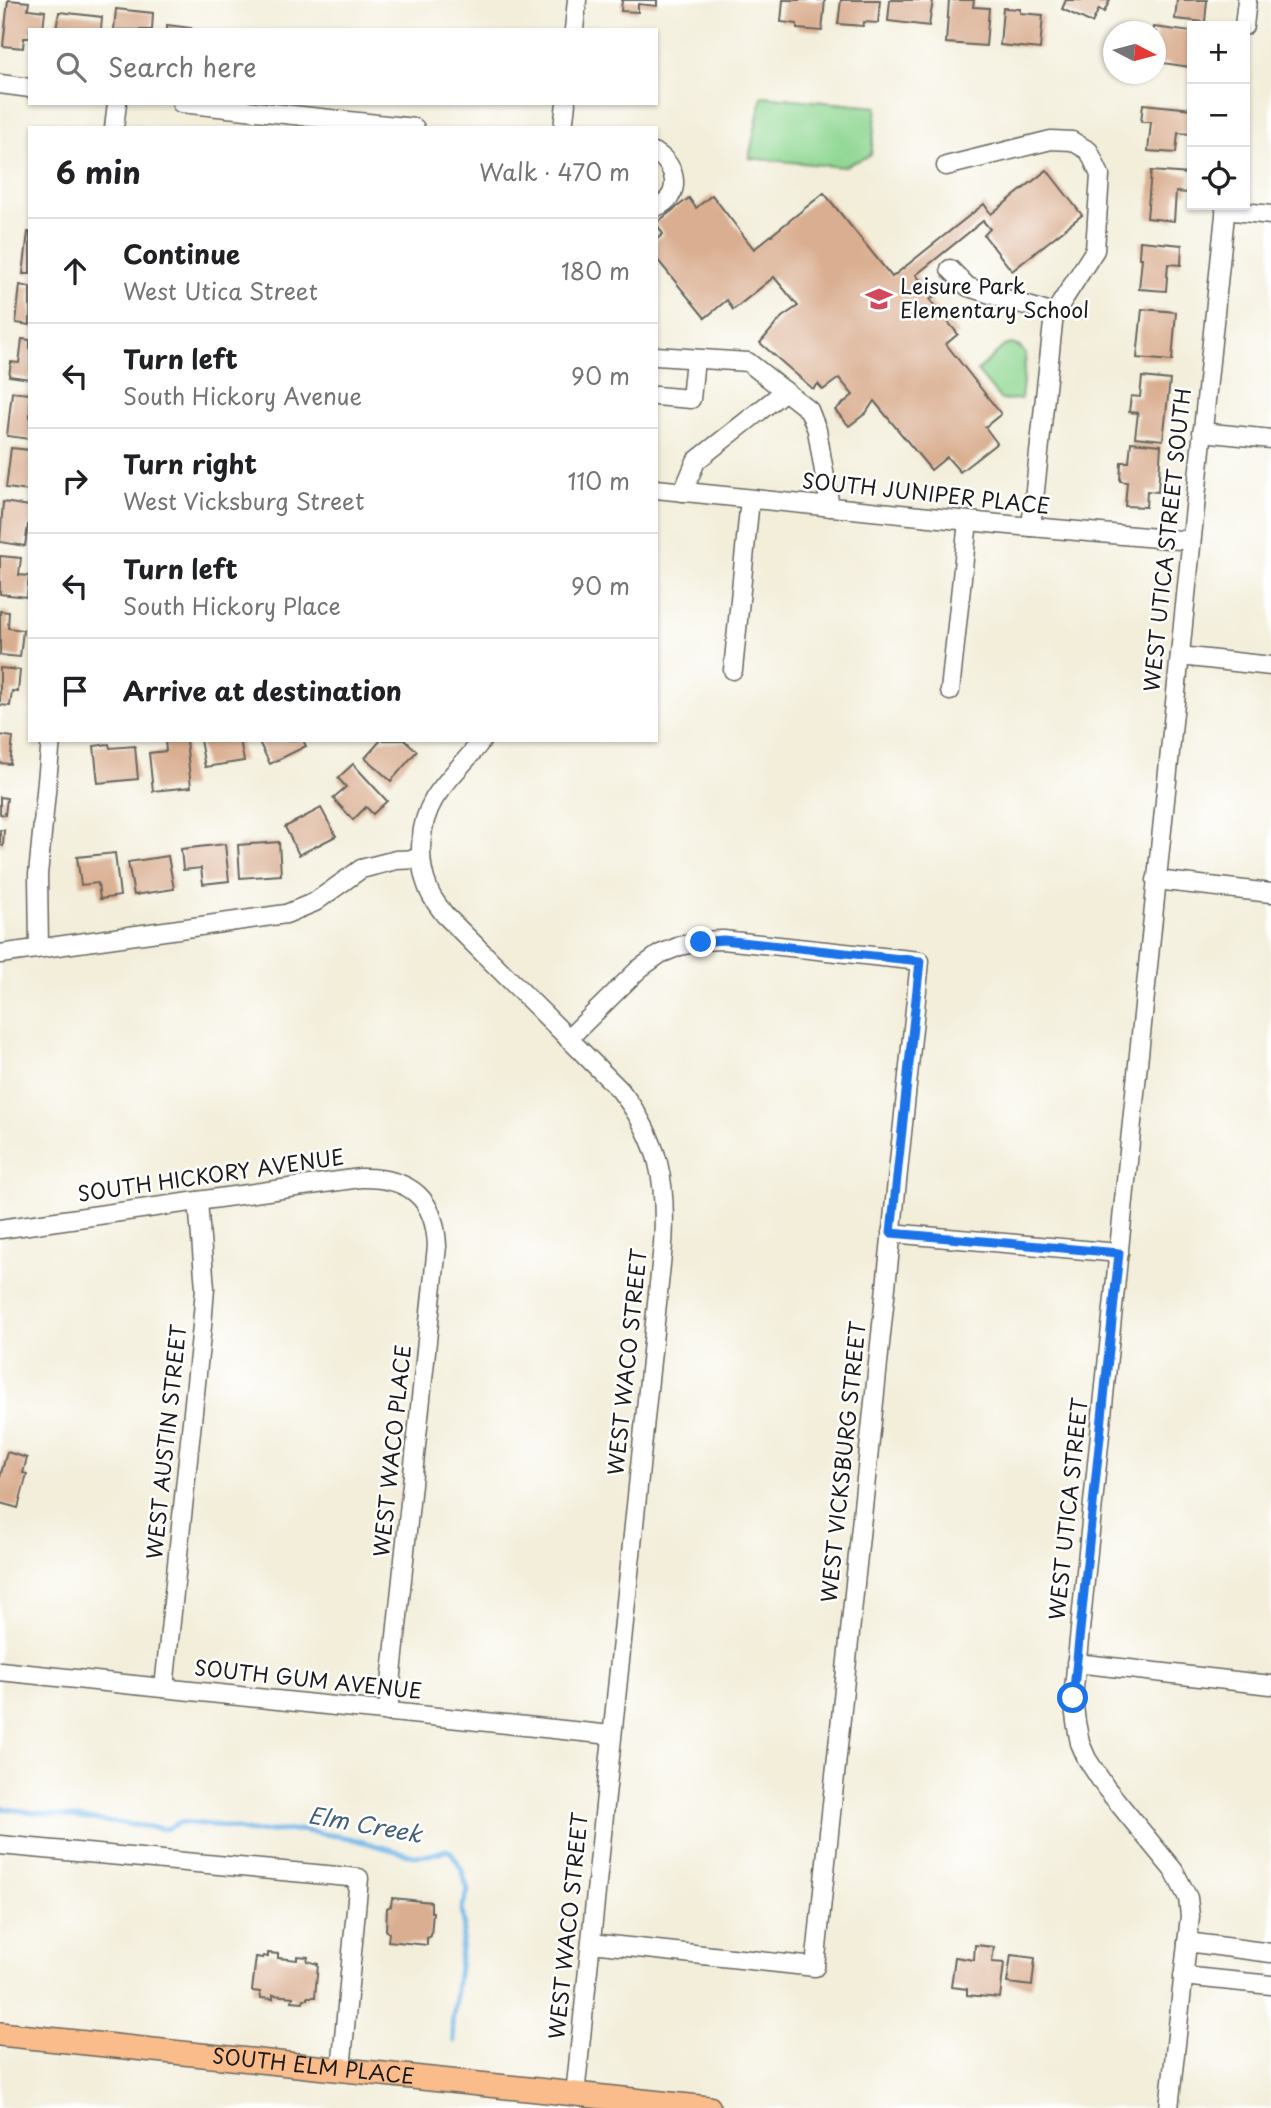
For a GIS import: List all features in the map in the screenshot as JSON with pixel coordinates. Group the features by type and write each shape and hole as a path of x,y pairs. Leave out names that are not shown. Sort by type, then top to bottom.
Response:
{"main road":[{"name":"SOUTH ELM PLACE","path":"0,2034 709,2108"}],"street":[{"path":"574,28 577,0"},
{"path":"1245,21 1247,0"},
{"path":"0,84 28,88"},
{"path":"114,126 117,105"},
{"path":"196,105 341,124 378,126"},
{"path":"563,126 566,105"},
{"path":"946,166 1051,140 1072,141 1089,151 1100,175 1095,250 1054,314 1031,527"},
{"path":"658,154 672,168 674,175 672,193 658,206"},
{"name":"WEST UTICA STREET SOUTH","path":"1156,880 1226,210"},
{"path":"1239,210 1271,215"},
{"path":"950,269 968,287 1054,314"},
{"path":"658,356 748,362 809,410 817,430 830,507"},
{"path":"658,396 691,399 695,359"},
{"path":"683,492 696,461 785,391"},
{"path":"1202,432 1271,439"},
{"name":"SOUTH JUNIPER PLACE","path":"658,489 1191,541"},
{"path":"733,670 750,499"},
{"path":"950,691 968,521"},
{"path":"1180,656 1271,666"},
{"path":"39,948 38,874 51,742"},
{"name":"WEST WACO STREET","path":"480,742 434,799 427,814 421,859 428,889 445,915 620,1090 638,1114 660,1166 664,1192 663,1245 575,2095"},
{"path":"0,954 286,914 315,902 361,869 388,861 421,859"},
{"path":"1156,880 1271,893"},
{"name":"WEST UTICA STREET","path":"1156,880 1073,1698 1080,1743 1087,1759 1105,1788 1174,1871 1188,1898 1190,1916 1169,2108"},
{"name":"WEST VICKSBURG STREET","path":"568,1039 639,969 660,954 680,946 723,940 920,961 815,1967 590,1943"},
{"name":"SOUTH HICKORY AVENUE","path":"0,1229 375,1178 405,1186 422,1199"},
{"name":"WEST WACO PLACE","path":"388,1712 437,1246 433,1218 422,1199"},
{"name":"WEST AUSTIN STREET","path":"164,1688 205,1288 198,1201"},
{"path":"891,1233 1119,1253"},
{"path":"1076,1663 1271,1685"},
{"name":"SOUTH GUM AVENUE","path":"0,1671 611,1735"},
{"path":"0,1844 359,1878 341,2070"},
{"path":"1187,1942 1271,1953"},
{"path":"1184,1976 1271,1985"}],"green space":[{"path":"762,96 877,107 871,155 843,167 749,158"},
{"path":"1012,344 1020,347 1026,354 1021,399 1001,400 977,371 1004,346"}],"building":[{"path":"8,0 29,2 28,9 45,11 43,28 28,28 28,38 24,38 23,48 3,46"},
{"path":"622,0 657,0 657,6 638,4 638,12 621,11"},
{"path":"783,0 825,0 822,31 797,29 797,24 781,22"},
{"path":"841,0 880,0 878,23 864,22 863,26 838,24"},
{"path":"890,0 933,0 929,26 888,21"},
{"path":"949,0 974,0 973,7 989,8 986,46 946,43"},
{"path":"1066,0 1110,0 1104,12 1099,9 1092,23 1062,9"},
{"path":"1177,0 1207,0 1205,21 1175,19"},
{"path":"1003,8 1043,15 1040,49 1000,45"},
{"path":"116,9 153,13 152,28 114,28"},
{"path":"59,12 102,17 101,28 56,28"},
{"path":"167,25 191,28 167,28"},
{"path":"1166,29 1187,31 1187,67 1166,63"},
{"path":"1143,104 1187,108 1187,134 1178,133 1176,153 1148,151 1151,122 1141,122"},
{"name":"Leisure Park Elementary School","path":"1047,170 1082,215 1012,271 984,235 990,229 983,221 916,275 934,297 930,300 958,334 946,344 1001,414 985,427 997,443 960,472 947,457 931,470 874,401 866,413 849,426 835,410 853,395 839,378 823,390 818,384 813,389 760,343 782,317 798,306 774,277 733,310 727,300 705,318 658,260 658,238 663,234 658,221 689,198 696,208 712,195 754,249 824,193 892,277 984,204 991,214"},
{"path":"1151,171 1187,174 1187,193 1176,192 1174,221 1147,218"},
{"path":"28,232 28,274 23,274"},
{"path":"1140,241 1182,245 1181,265 1168,264 1166,291 1139,289 1142,258 1139,258"},
{"path":"20,285 28,287 28,325 16,323"},
{"path":"1142,309 1176,312 1172,361 1137,358"},
{"path":"22,339 28,340 28,379 9,376 11,362 19,363"},
{"path":"1142,377 1170,380 1163,440 1135,437 1138,413 1129,412 1131,396 1140,397"},
{"path":"12,392 28,394 28,439 7,436"},
{"path":"1131,442 1161,445 1158,492 1147,491 1146,507 1125,506 1127,482 1120,481 1121,462 1129,462"},
{"path":"11,448 28,450 28,491 6,488"},
{"path":"3,502 28,506 25,546 0,542"},
{"path":"0,556 21,558 19,575 28,576 27,597 0,594"},
{"path":"0,611 9,612 8,628 23,630 20,657 0,655"},
{"path":"0,668 20,670 18,692 12,691 10,706 0,705"},
{"path":"0,735 13,737 10,764 0,763"},
{"path":"165,742 186,742 191,787 153,791 149,753 166,751"},
{"path":"200,742 240,742 244,761 205,767"},
{"path":"259,742 304,742 306,746 270,764"},
{"path":"379,742 407,742 417,751 391,781 365,758"},
{"path":"109,744 110,748 135,746 138,779 98,783 94,746"},
{"path":"353,764 387,801 373,814 366,807 353,820 333,798 346,787 338,778"},
{"path":"0,797 7,798 5,815 0,814"},
{"path":"321,808 336,836 299,855 285,827"},
{"path":"0,830 4,830 3,846 0,845"},
{"path":"279,842 281,875 240,878 238,845"},
{"path":"225,844 229,881 203,884 201,868 183,870 181,849"},
{"path":"115,853 120,896 100,899 98,883 81,885 77,857"},
{"path":"168,856 174,889 134,895 128,862"},
{"path":"7,1452 27,1458 23,1473 27,1474 18,1508 0,1503 0,1477"},
{"path":"392,1898 431,1902 431,1936 427,1938 427,1945 388,1941 387,1908 391,1906"},
{"path":"975,1945 994,1947 992,1962 1004,1963 1000,1998 967,1995 967,1989 951,1987 955,1957 974,1960"},
{"path":"268,1953 278,1954 278,1958 297,1960 297,1956 308,1957 307,1961 318,1964 315,1997 307,1997 303,2002 292,2001 293,1997 273,1995 273,1999 261,1998 260,1992 252,1991 256,1957 268,1957"},
{"path":"1011,1955 1035,1958 1032,1986 1007,1983"}],"waterway":[{"name":"Elm Creek","path":"0,1808 166,1829 181,1822 251,1832 300,1830 349,1838 414,1856 446,1850 452,1853 462,1870 468,1891 462,1909 464,1924 452,2024 454,2041"}],"place":[{"name":"Leisure Park Elementary School","path":"879,299"}],"route":[{"path":"701,942 723,940 920,961 891,1233 1119,1253 1073,1698"}]}
